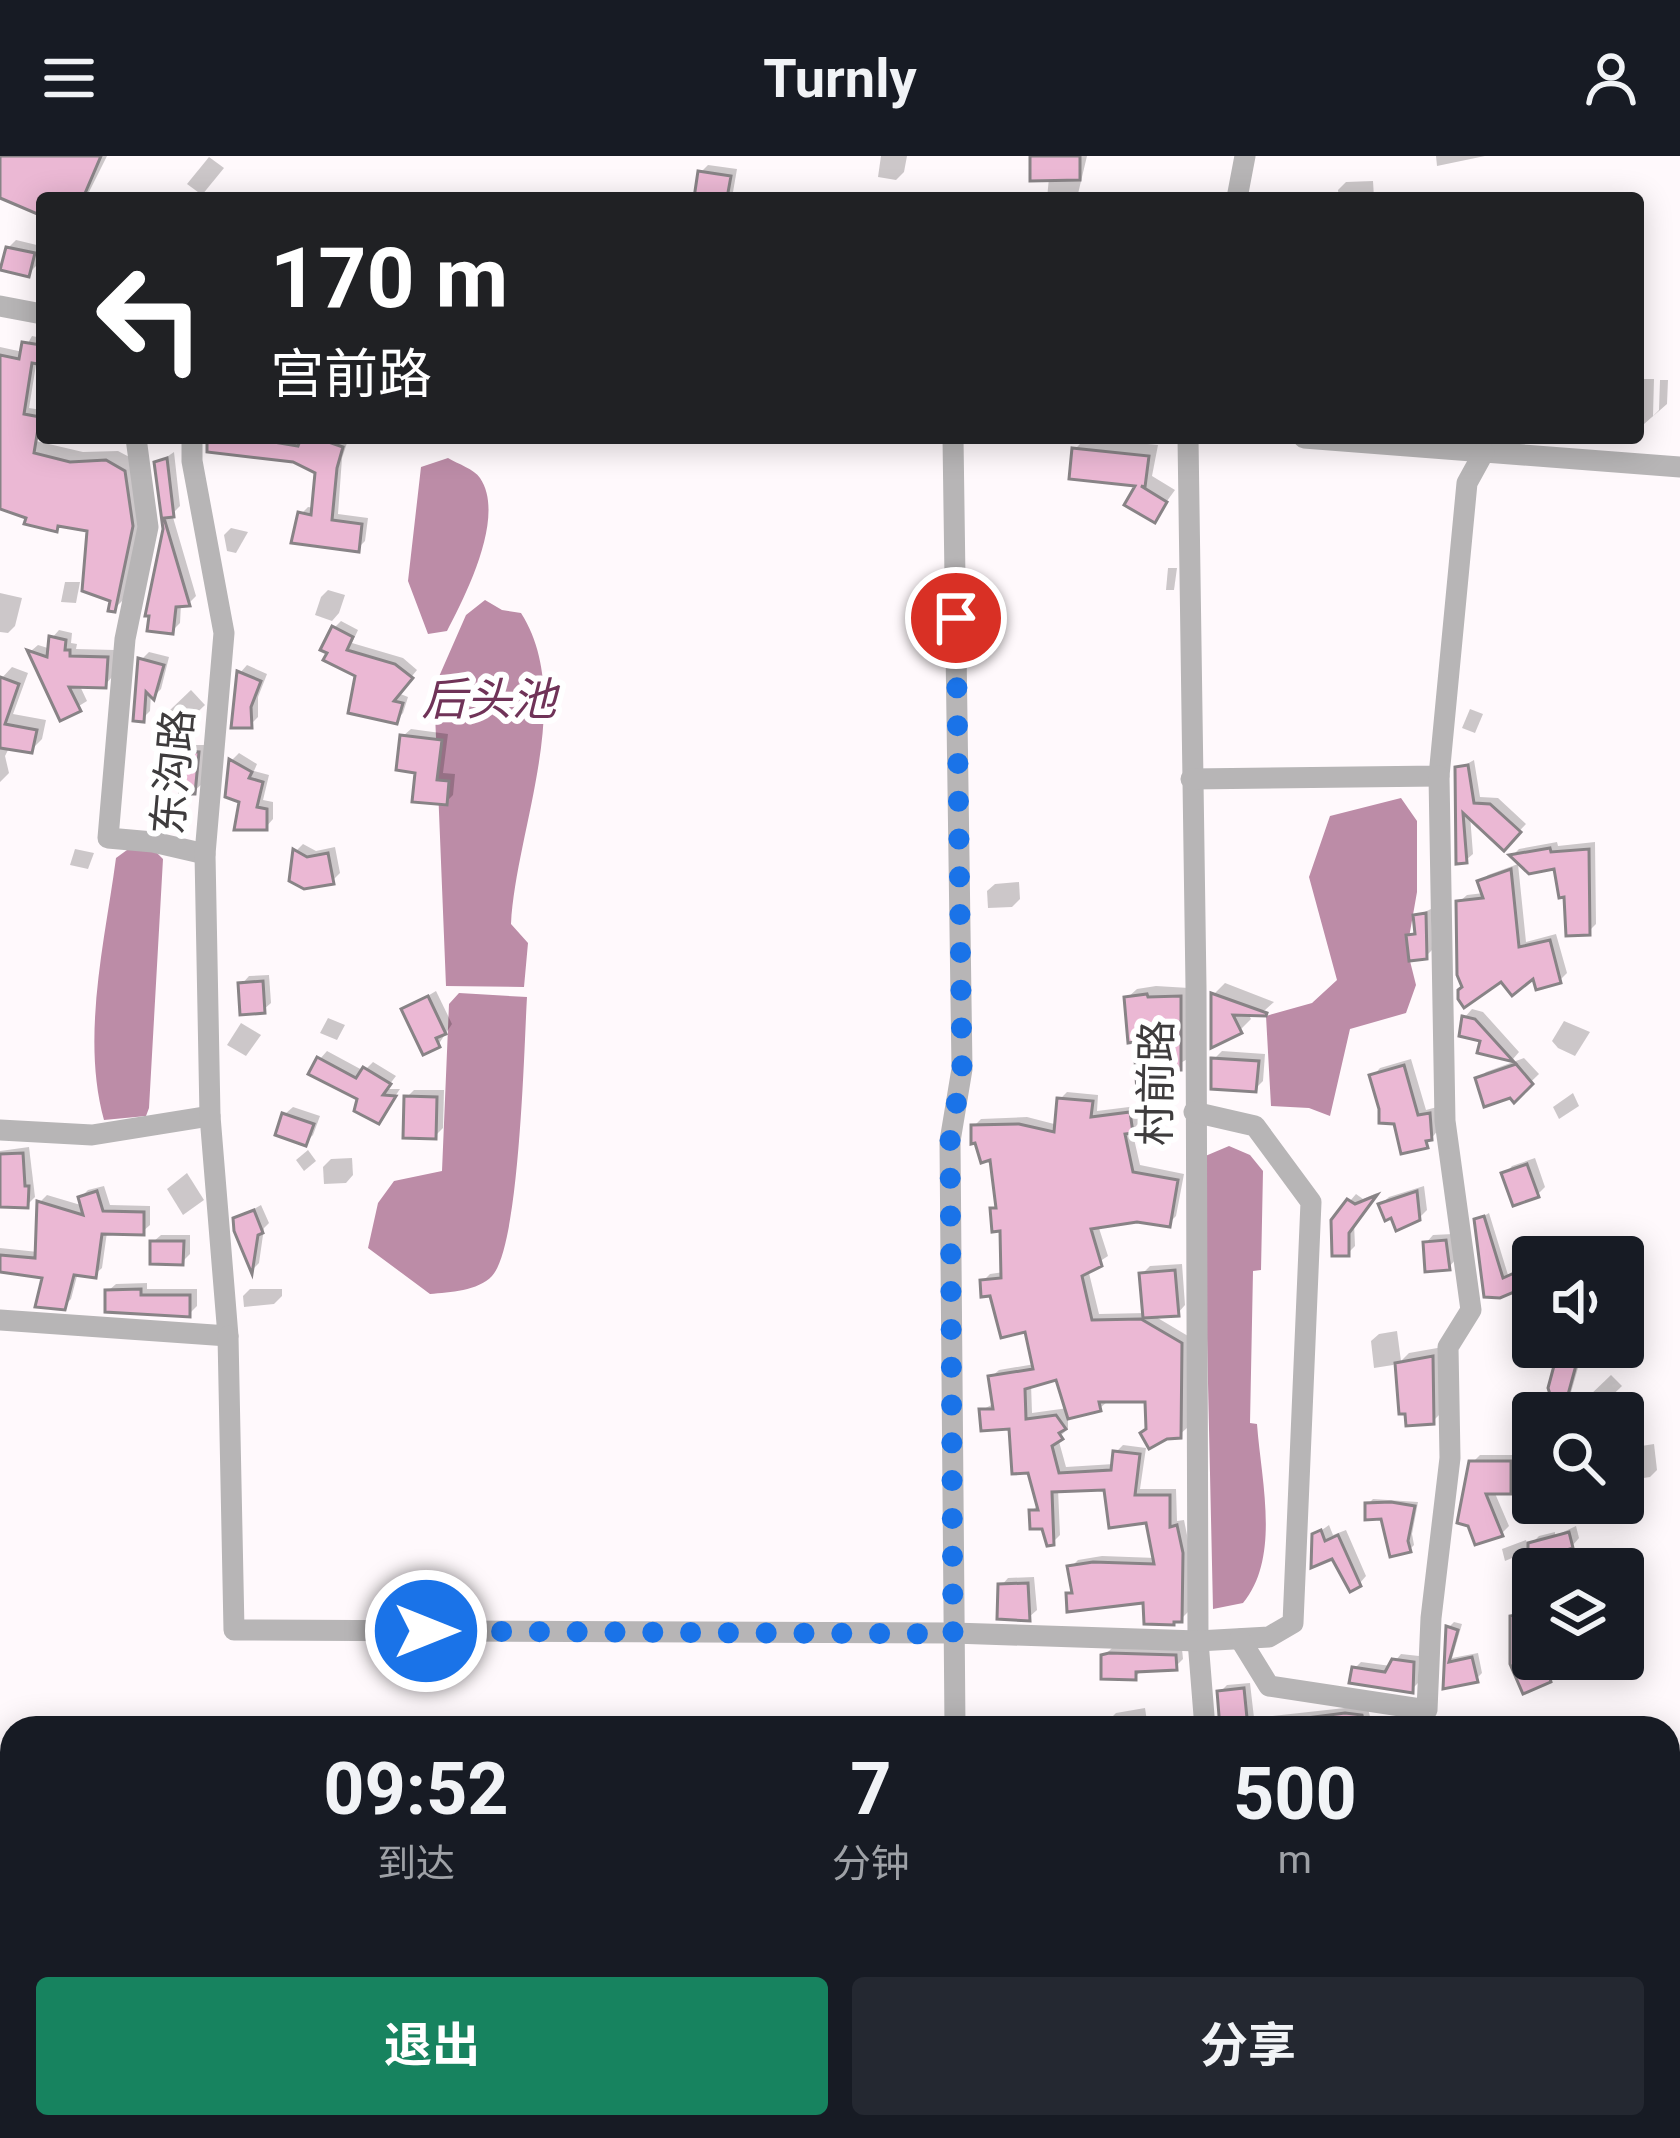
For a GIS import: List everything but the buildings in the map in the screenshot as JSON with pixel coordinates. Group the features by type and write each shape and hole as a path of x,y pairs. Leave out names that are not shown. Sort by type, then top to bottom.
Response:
{"street":[{"path":"1238,192 1245,156"},
{"path":"0,306 36,313"},
{"path":"137,444 148,527 125,639 108,838 205,854"},
{"name":"东沟路","path":"192,444 224,634 205,854 210,1116 228,1336 234,1630 953,1634"},
{"path":"953,444 962,1069 950,1141 955,1716"},
{"name":"村前路","path":"1188,444 1198,1641 1204,1716"},
{"path":"1381,444 1680,467"},
{"path":"1240,1639 1269,1686 1427,1710 1431,1618 1450,1458 1448,1347 1471,1310 1445,1121 1438,776 1467,483 1484,452"},
{"path":"1191,779 1438,776"},
{"path":"953,1634 1198,1641 1269,1637 1293,1623 1311,1202 1255,1126 1194,1112"},
{"path":"0,1130 92,1135 210,1116"},
{"path":"0,1320 228,1336"}],"water":[{"path":"448,458 480,478 487,494 486,534 473,577 447,631 428,634 408,581 421,467"},
{"name":"后头池","path":"485,600 502,610 521,613 537,647 543,685 538,765 511,924 528,943 524,987 446,986 434,688 466,615"},
{"path":"1401,798 1417,821 1417,892 1407,949 1416,985 1406,1013 1350,1029 1330,1116 1309,1108 1271,1106 1266,1016 1312,1003 1337,980 1309,877 1330,816"},
{"path":"127,850 154,850 163,859 149,1108 146,1116 104,1120 95,1056 97,989 116,858"},
{"path":"459,993 527,997 515,1187 509,1227 492,1276 472,1288 430,1294 368,1248 378,1203 394,1181 442,1171 449,1004"},
{"path":"1229,1146 1250,1155 1263,1171 1261,1270 1253,1271 1250,1423 1257,1424 1266,1517 1262,1564 1255,1584 1243,1603 1213,1609 1203,1157"}],"route":[{"path":"426,1631 953,1634 950,1141 962,1069 956,618"}]}
